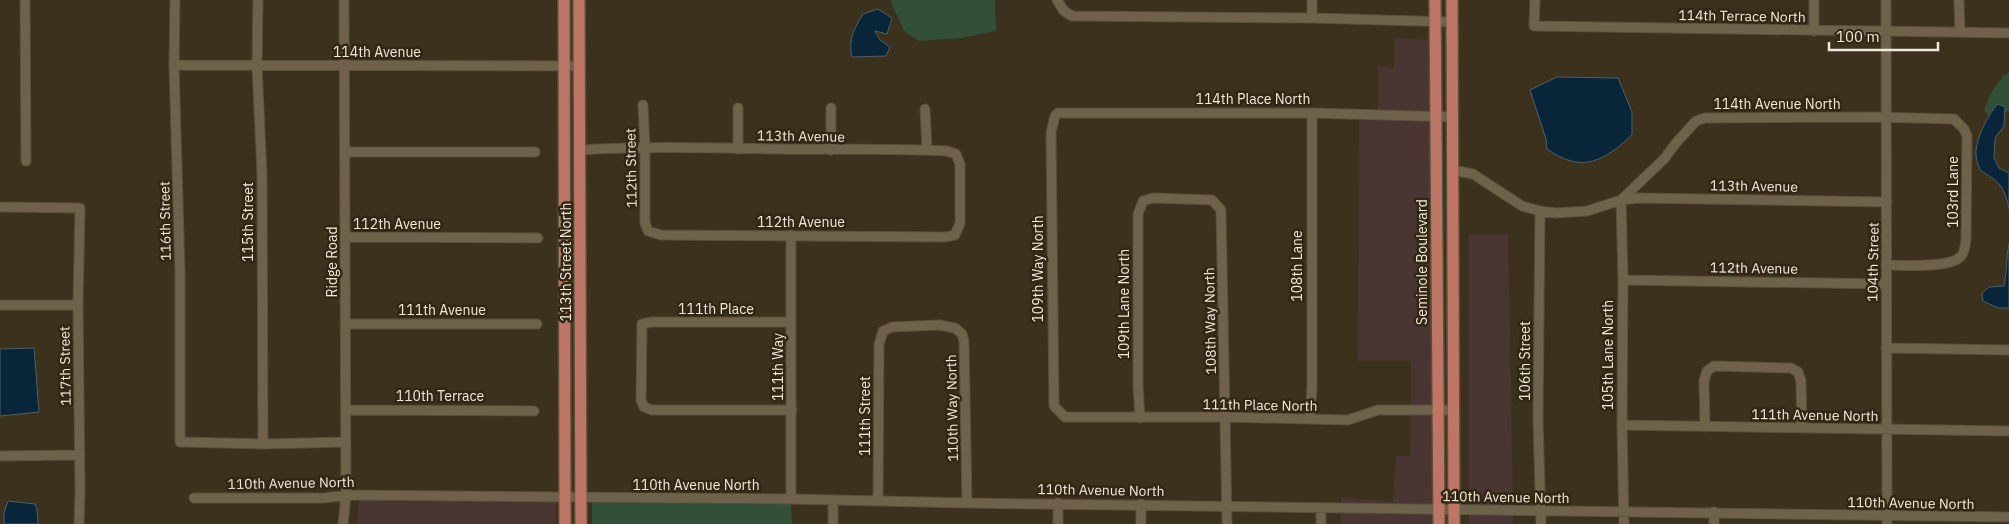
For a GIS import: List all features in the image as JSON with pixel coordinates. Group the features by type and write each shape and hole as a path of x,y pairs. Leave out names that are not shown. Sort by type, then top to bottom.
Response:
{"main road":[{"name":"113th Street North","path":"564,0 565,524"},
{"name":"113th Street North","path":"579,0 581,524"},
{"name":"Seminole Boulevard","path":"1435,0 1439,524"},
{"path":"1452,0 1454,524"}],"street":[{"path":"25,0 26,161"},
{"name":"116th Street","path":"175,0 174,65 180,271 180,442 262,444"},
{"name":"115th Street","path":"258,0 257,65 262,174 262,444"},
{"name":"Ridge Road","path":"343,524 346,495 344,0"},
{"path":"1057,0 1064,11 1072,16 1087,17 1312,18 1452,22"},
{"path":"1312,0 1312,18"},
{"name":"114th Terrace North","path":"1535,0 1534,26 2009,32"},
{"path":"1814,0 1814,31"},
{"name":"104th Street","path":"1886,0 1887,520"},
{"path":"1960,0 1960,32"},
{"name":"114th Avenue","path":"174,65 579,66"},
{"name":"112th Street","path":"643,105 646,149 645,223 648,231"},
{"path":"738,108 738,149"},
{"path":"831,108 831,150"},
{"path":"925,109 927,150"},
{"name":"114th Place North","path":"1055,116 1058,112 1312,113 1453,117"},
{"name":"108th Lane","path":"1310,419 1312,384 1312,113"},
{"name":"109th Way North","path":"1055,116 1051,132 1053,384 1054,406 1065,417"},
{"name":"114th Avenue North","path":"1453,170 1473,174 1522,206 1540,212 1573,213 1587,211 1621,200 1659,164 1676,143 1699,120 1715,117 1948,118 1954,119 1964,129"},
{"name":"103rd Lane","path":"1886,265 1942,264 1953,262 1962,256 1966,240 1967,136 1964,129"},
{"name":"113th Avenue","path":"580,150 947,151 956,154 960,164 960,223 955,235"},
{"path":"345,152 535,152"},
{"name":"108th Way North","path":"1153,198 1212,200 1221,210 1227,524"},
{"name":"109th Lane North","path":"1140,418 1138,385 1138,214 1143,202 1153,198"},
{"name":"113th Avenue","path":"1621,200 1638,198 1887,202"},
{"name":"105th Lane North","path":"1621,200 1624,524"},
{"name":"117th Street","path":"0,207 80,208 78,305 79,524"},
{"name":"106th Street","path":"1540,212 1538,419 1542,524"},
{"name":"112th Avenue","path":"648,231 661,235 946,237 955,235"},
{"name":"111th Way","path":"791,235 791,499"},
{"name":"112th Avenue","path":"346,238 538,238"},
{"name":"112th Avenue","path":"1623,280 1886,284"},
{"path":"0,305 78,305"},
{"name":"111th Place","path":"791,322 642,324 641,400 644,407 652,410 792,410"},
{"name":"111th Avenue","path":"346,324 537,324"},
{"name":"110th Way North","path":"883,331 892,326 939,325 955,328 962,334 964,341 967,503"},
{"name":"111th Street","path":"878,501 879,344 883,331"},
{"path":"1886,348 2009,350"},
{"path":"1705,427 1704,382 1707,370 1714,366 1791,368 1798,372 1801,381 1802,428"},
{"name":"110th Terrace","path":"346,410 534,411"},
{"name":"111th Place North","path":"1065,417 1224,417 1348,420 1378,410 1454,410"},
{"name":"111th Avenue North","path":"1622,425 2009,431"},
{"path":"262,444 345,442"},
{"path":"0,456 80,455"},
{"name":"110th Avenue North","path":"194,498 325,498 346,495 791,499 1439,510 1714,512 1800,519 1887,520 2009,517"},
{"path":"833,500 833,524"},
{"path":"1058,503 1058,524"},
{"path":"1141,504 1141,524"},
{"path":"1320,508 1321,524"},
{"path":"1714,512 1714,524"}],"shaded area":[{"path":"1394,38 1432,40 1433,112 1378,111 1378,66 1394,68"},
{"path":"1359,119 1433,120 1434,406 1411,406 1411,361 1358,361"},
{"path":"1508,234 1513,506 1469,506 1469,235"},
{"path":"1411,414 1434,414 1435,505 1341,504 1341,497 1393,502 1396,456 1410,456"},
{"path":"359,500 556,502 556,524 357,524"},
{"path":"1341,512 1435,514 1435,524 1341,524"},
{"path":"1469,514 1513,515 1513,524 1469,524"}],"green space":[{"path":"890,0 995,0 996,31 961,38 919,41 904,31"},
{"path":"2009,73 2009,110 2005,113 2005,107 1990,112 1989,116 1984,110 1992,91 2004,75"},
{"path":"592,502 791,504 792,524 592,524"}],"water":[{"path":"878,9 892,18 887,34 875,31 880,40 890,47 886,56 852,57 851,39 857,25 863,14"},
{"path":"1557,77 1618,78 1632,112 1632,135 1612,152 1592,161 1571,161 1547,149 1546,139 1530,90"},
{"path":"1998,104 2005,107 2004,126 1995,138 1994,158 1999,168 2009,173 2009,209 2003,189 1996,181 1980,170 1976,157 1976,149 1983,128"},
{"path":"2009,244 2009,308 1998,308 1983,301 1982,293 1989,287 2004,286"},
{"path":"34,348 39,412 0,416 0,349"},
{"path":"8,501 35,504 38,524 4,524 4,513"}]}
